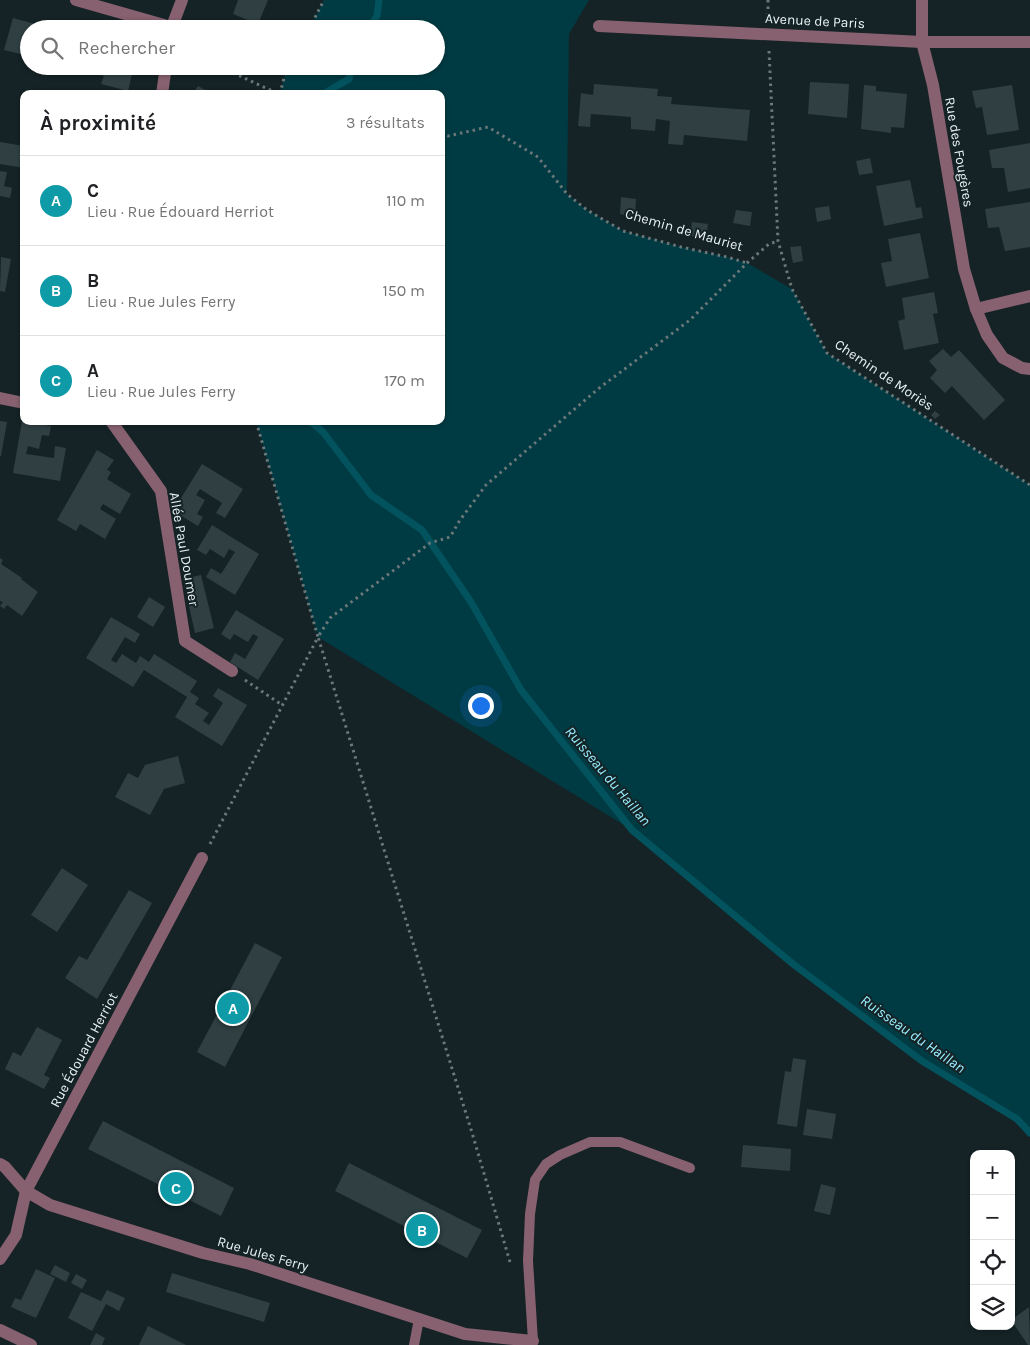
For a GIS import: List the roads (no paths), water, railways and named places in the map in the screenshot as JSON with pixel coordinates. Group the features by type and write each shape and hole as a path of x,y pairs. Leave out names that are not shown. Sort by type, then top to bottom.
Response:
{"street":[{"path":"76,0 144,20"},
{"path":"174,20 182,0"},
{"name":"Rue des Fougères","path":"922,0 922,42 933,85 964,269 976,309 987,335 1003,358 1022,368 1030,369"},
{"name":"Avenue de Paris","path":"599,26 922,42 1030,42"},
{"path":"163,90 165,75"},
{"path":"976,309 1030,296"},
{"path":"0,398 20,402"},
{"name":"Allée Paul Doumer","path":"114,425 160,491 185,641 232,671"},
{"name":"Rue Édouard Herriot","path":"0,1259 16,1235 26,1191 202,858"},
{"name":"Rue Jules Ferry","path":"0,1164 5,1166 26,1191 50,1205 203,1253 250,1264 465,1334 533,1342"},
{"path":"0,1330 31,1345"}],"lane":[{"path":"533,1342 528,1261 530,1214 535,1180 546,1164 560,1155 590,1142 620,1142 690,1168"},
{"path":"414,1345 419,1319"}],"waterway":[{"name":"Ruisseau du Haillan","path":"374,20 377,16 379,0"},
{"name":"Ruisseau du Haillan","path":"330,90 349,79 350,75"},
{"name":"Ruisseau du Haillan","path":"315,425 323,432 371,495 422,530 471,602 521,690 632,830 793,964 922,1061 1017,1119 1030,1133"}],"place":[{"name":"C","path":"233,1008"},
{"name":"A","path":"176,1188"},
{"name":"B","path":"422,1230"}]}
